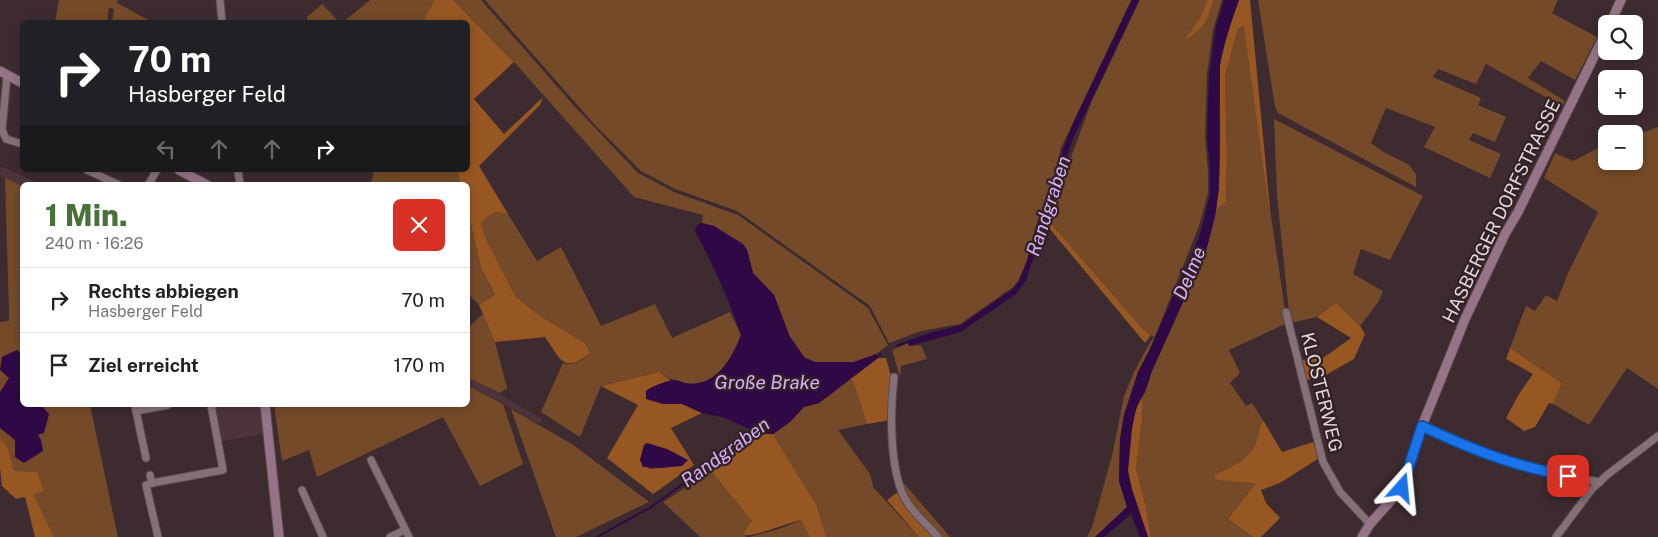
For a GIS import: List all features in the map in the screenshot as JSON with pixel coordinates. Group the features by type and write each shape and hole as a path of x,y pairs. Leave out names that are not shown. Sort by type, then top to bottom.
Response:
{"street":[{"path":"220,0 222,20"},
{"path":"1614,15 1621,0"},
{"name":"HASBERGER DORFSTRASSE","path":"1362,537 1370,524 1402,488 1422,426 1465,319 1486,272 1518,212 1598,48"},
{"path":"20,82 4,73 2,130 6,139 20,143"},
{"path":"91,172 113,182"},
{"path":"183,172 201,182"},
{"name":"KLOSTERWEG","path":"1286,312 1323,462 1340,492 1370,524"},
{"path":"894,377 892,393 894,464 901,490 908,503 938,537"},
{"path":"158,537 146,485 223,470 211,407"},
{"path":"265,407 279,537"},
{"path":"136,408 146,458"},
{"path":"1422,426 1465,447 1501,460 1533,469 1600,482"},
{"path":"1556,537 1585,498 1600,482 1658,436"},
{"path":"371,460 407,534 390,537"},
{"path":"150,475 152,484"},
{"path":"302,490 323,537"}],"shaded area":[{"path":"59,0 117,0 117,3 148,20 112,20 114,9 109,8 107,20 55,20"},
{"path":"370,0 434,0 424,20 345,20"},
{"path":"434,0 453,0 514,62 474,99 504,134 543,97 540,105 479,166 508,214 496,212 481,223 487,241 516,297 540,316 585,343 590,353 574,363 563,361 545,337 495,342 479,305 495,295 481,268 470,221 470,182 460,182 458,172 470,172 470,20 424,20"},
{"path":"453,0 481,0 577,109 638,173 674,192 738,215 868,308 888,345 876,354 854,362 815,362 805,358 790,337 774,295 753,273 747,250 714,226 702,223 703,215 634,197 514,62"},
{"path":"485,0 1131,0 1061,148 1052,184 1035,229 1027,261 1018,281 1013,287 960,324 921,331 889,343 870,306 737,211 675,189 641,171 595,125"},
{"path":"1140,0 1222,0 1213,30 1207,74 1205,136 1208,193 1199,226 1150,349 1138,372 1124,415 1120,439 1119,481 1127,507 1095,537 1087,537 1092,527 1112,456 1124,396 1135,370 1154,337 1142,328 1048,220 1091,103"},
{"path":"1207,0 1213,0 1207,19 1196,32 1185,40 1201,16"},
{"path":"1239,0 1250,0 1269,210 1244,26 1238,28 1225,76 1226,201 1216,210 1220,156 1220,65 1228,32"},
{"path":"1258,0 1558,0 1552,13 1597,37 1575,80 1541,61 1528,78 1565,101 1562,106 1486,64 1476,84 1438,69 1433,77 1481,98 1478,105 1506,117 1495,142 1473,133 1469,140 1501,154 1490,178 1424,147 1435,127 1386,108 1371,143 1383,152 1408,164 1416,174 1416,187 1278,113 1275,107"},
{"path":"322,4 337,20 308,20 307,17"},
{"path":"1245,26 1269,210 1287,323 1229,350 1240,373 1230,383 1246,406 1252,403 1263,420 1256,443 1249,454 1233,466 1215,474 1225,481 1255,484 1228,519 1253,537 1151,537 1136,468 1142,421 1142,395 1145,392 1152,371 1206,251 1216,210 1226,200 1225,76 1238,27"},
{"path":"1274,119 1423,196 1390,260 1361,249 1353,274 1383,291 1379,301 1360,326 1336,303 1317,317 1290,323 1277,195"},
{"path":"1658,127 1658,389 1627,368 1589,425 1553,404 1562,383 1510,348 1526,306 1535,311 1546,295 1557,301 1568,273 1598,212 1544,178 1555,153 1573,161 1598,148 1598,170 1643,170 1643,133"},
{"path":"0,166 36,182 20,182 20,185 0,176"},
{"path":"374,172 458,172 460,182 372,182"},
{"path":"5,178 20,185 20,407 90,407 118,537 54,537 50,529 51,537 35,537 24,494 0,444 0,322 9,321"},
{"path":"496,212 508,214 537,261 561,247 601,326 655,304 672,338 730,312 741,335 735,350 719,372 710,379 699,383 673,380 658,372 601,386 580,437 541,412 563,363 571,364 577,362 590,353 585,343 540,316 516,297 487,241 481,223"},
{"path":"1048,220 1142,328 1151,335 1145,343 1049,228"},
{"path":"470,221 481,268 495,296 479,305 470,296"},
{"path":"1336,303 1360,326 1365,334 1354,359 1322,377 1306,380 1302,360 1323,358 1351,338 1317,317"},
{"path":"483,314 495,342 507,388 500,393 470,379 470,326"},
{"path":"908,343 910,346 921,345 927,359 901,366 900,377 892,350"},
{"path":"1510,348 1562,383 1553,404 1549,403 1535,427 1524,431 1506,418 1533,374 1506,359"},
{"path":"878,358 886,358 891,376 891,420 867,424 853,381 849,380"},
{"path":"658,372 671,380 646,391 663,404 682,404 702,413 671,428 694,465 653,494 607,458 638,405 601,386","holes":["644,445 682,465 650,469 640,460"]},
{"path":"470,379 542,419 539,424 470,387"},
{"path":"849,380 853,381 867,424 838,430 870,474 873,487 919,537 749,537 779,529 801,520 816,504 773,434 790,422 804,407 819,403"},
{"path":"470,387 503,404 523,464 480,486 443,417 317,477 309,450 282,461 274,407 470,407"},
{"path":"1142,395 1142,421 1136,468 1151,537 1148,537 1136,504 1128,471 1130,432"},
{"path":"213,407 262,407 266,433 220,442"},
{"path":"511,409 572,444 649,502 576,537 556,537"},
{"path":"1263,420 1282,452 1313,442 1319,458 1280,483 1261,490 1266,503 1280,518 1261,537 1253,537 1228,519 1255,484 1215,479 1215,474 1233,466 1249,454 1256,443"},
{"path":"759,433 773,434 816,504 826,537 810,537 801,520 755,534 743,535 752,521 711,471 732,452"},
{"path":"0,438 7,447 14,471 37,472 44,491 33,494 54,537 35,537 26,499 24,497 16,499 2,486"},
{"path":"711,471 753,522 747,527 743,535 747,537 700,537 663,502"},
{"path":"902,481 950,537 939,537 912,504"},
{"path":"898,492 935,537 919,537 887,500"}],"water":[{"path":"1132,0 1139,0 1073,139 1026,280 1016,294 961,332 909,346 908,343 897,347 896,345 926,334 961,325 1013,289 1019,281 1027,261 1035,231 1053,185 1064,146"},
{"name":"Delme","path":"1224,0 1239,0 1228,32 1220,65 1219,189 1215,217 1206,251 1152,371 1145,392 1136,408 1132,429 1128,471 1148,537 1140,537 1131,514 1104,537 1095,537 1127,507 1119,481 1120,439 1124,415 1138,372 1150,349 1201,231 1210,193 1207,137 1209,76 1216,26"},
{"name":"Große Brake","path":"702,223 714,226 743,244 747,250 753,273 774,295 790,337 805,358 815,362 854,362 876,354 878,358 819,403 804,407 790,422 773,434 759,433 722,417 702,413 682,404 663,404 646,399 646,391 664,382 675,380 688,384 709,380 728,361 741,335 720,282 695,231 697,225"},
{"path":"17,350 20,352 20,407 43,407 49,414 44,433 38,435 43,451 24,463 15,457 15,440 0,428 0,392 9,378 0,370 2,357"},
{"path":"647,443 667,449 688,460 682,466 643,467 640,460 644,445"}],"waterway":[{"name":"Randgraben","path":"876,357 881,354"},
{"name":"Randgraben","path":"597,537 651,507 701,471 753,429"}],"route":[{"path":"1402,488 1422,426 1465,447 1501,460 1568,476"}]}
